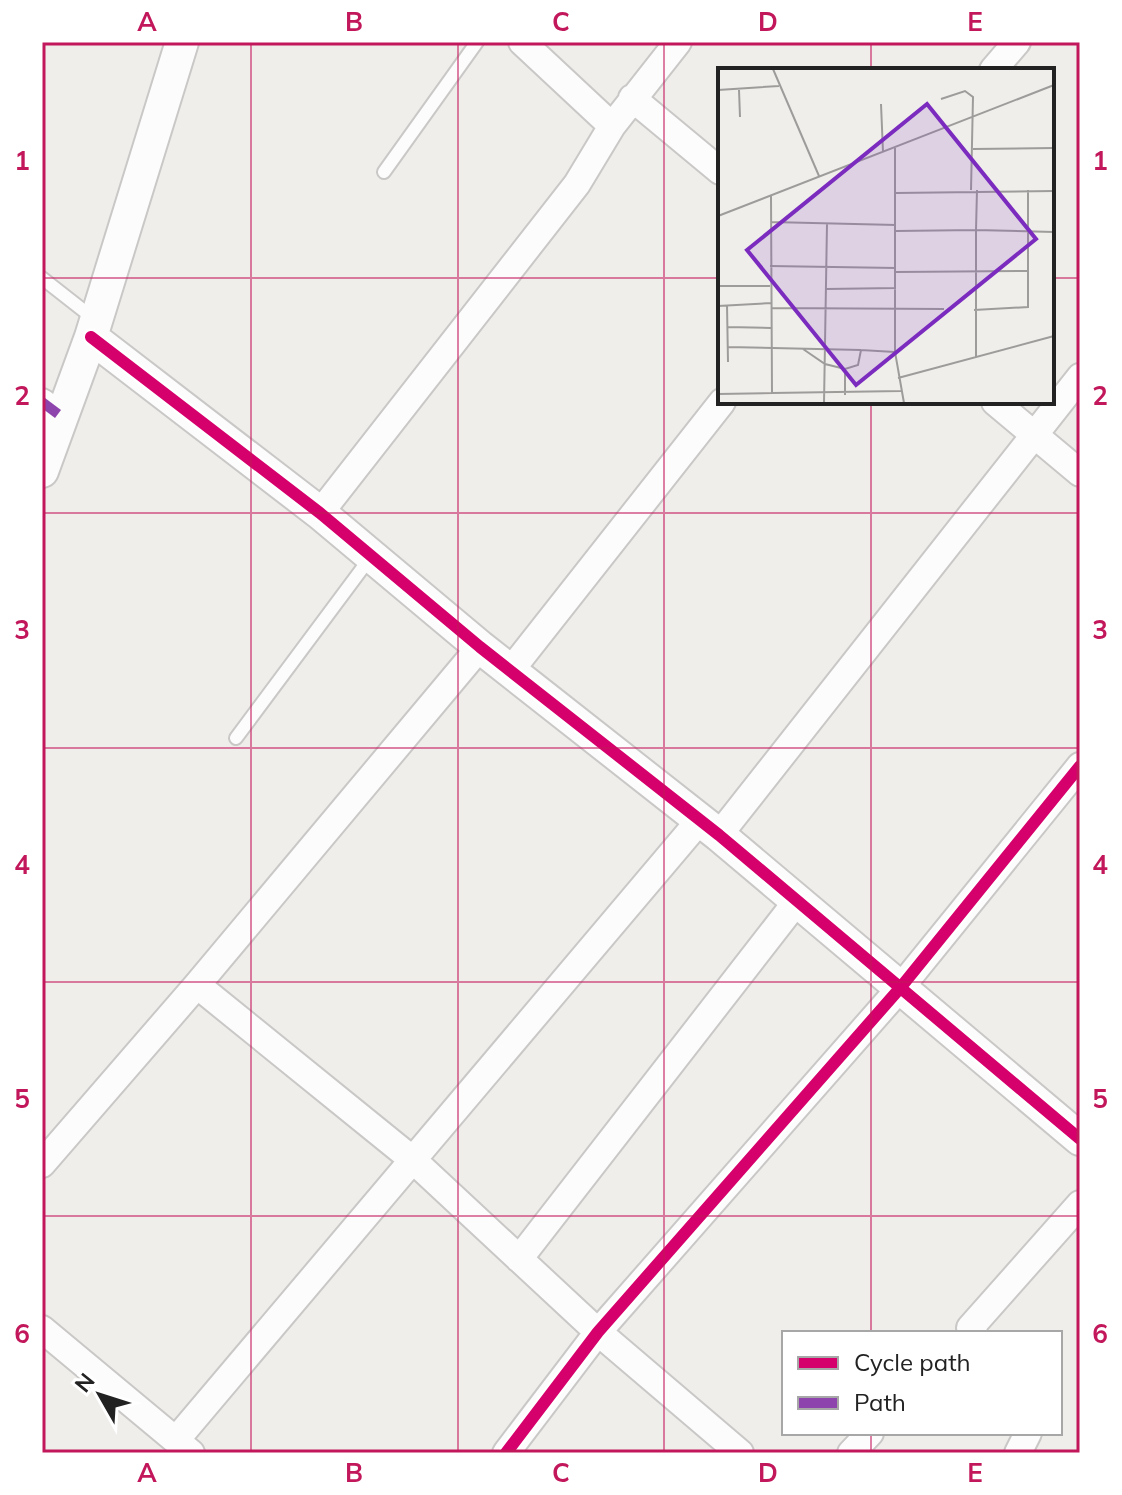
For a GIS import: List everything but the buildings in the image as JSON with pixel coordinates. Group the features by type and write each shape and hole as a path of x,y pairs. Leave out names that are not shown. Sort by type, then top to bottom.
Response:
{"street":[{"path":"42,471 52,410 93,329 182,42"},
{"path":"522,42 612,126"},
{"path":"320,513 577,184 612,126 678,42"},
{"path":"995,68 1017,42"},
{"path":"632,98 718,169"},
{"path":"93,329 480,647 710,828 1080,1139"},
{"path":"42,1329 183,1446 413,1160 710,828 1080,377"},
{"path":"511,670 720,404"},
{"path":"997,404 1080,473"},
{"path":"42,1164 197,985 480,647"},
{"path":"506,1453 598,1332 901,987 1080,766"},
{"path":"519,1259 797,901"},
{"path":"197,985 413,1160 598,1332 740,1453"},
{"path":"970,1331 1080,1204"},
{"path":"851,1453 868,1435"},
{"path":"1018,1453 1027,1435"}],"lane":[{"path":"384,172 477,42"},
{"path":"42,278 93,329"},
{"path":"236,738 370,557"}],"marked path":[{"path":"42,402 62,417"}],"cycle path":[{"path":"91,337 320,513 480,647 719,835 1080,1139"},
{"path":"506,1453 598,1332 901,987 1080,766"}]}
